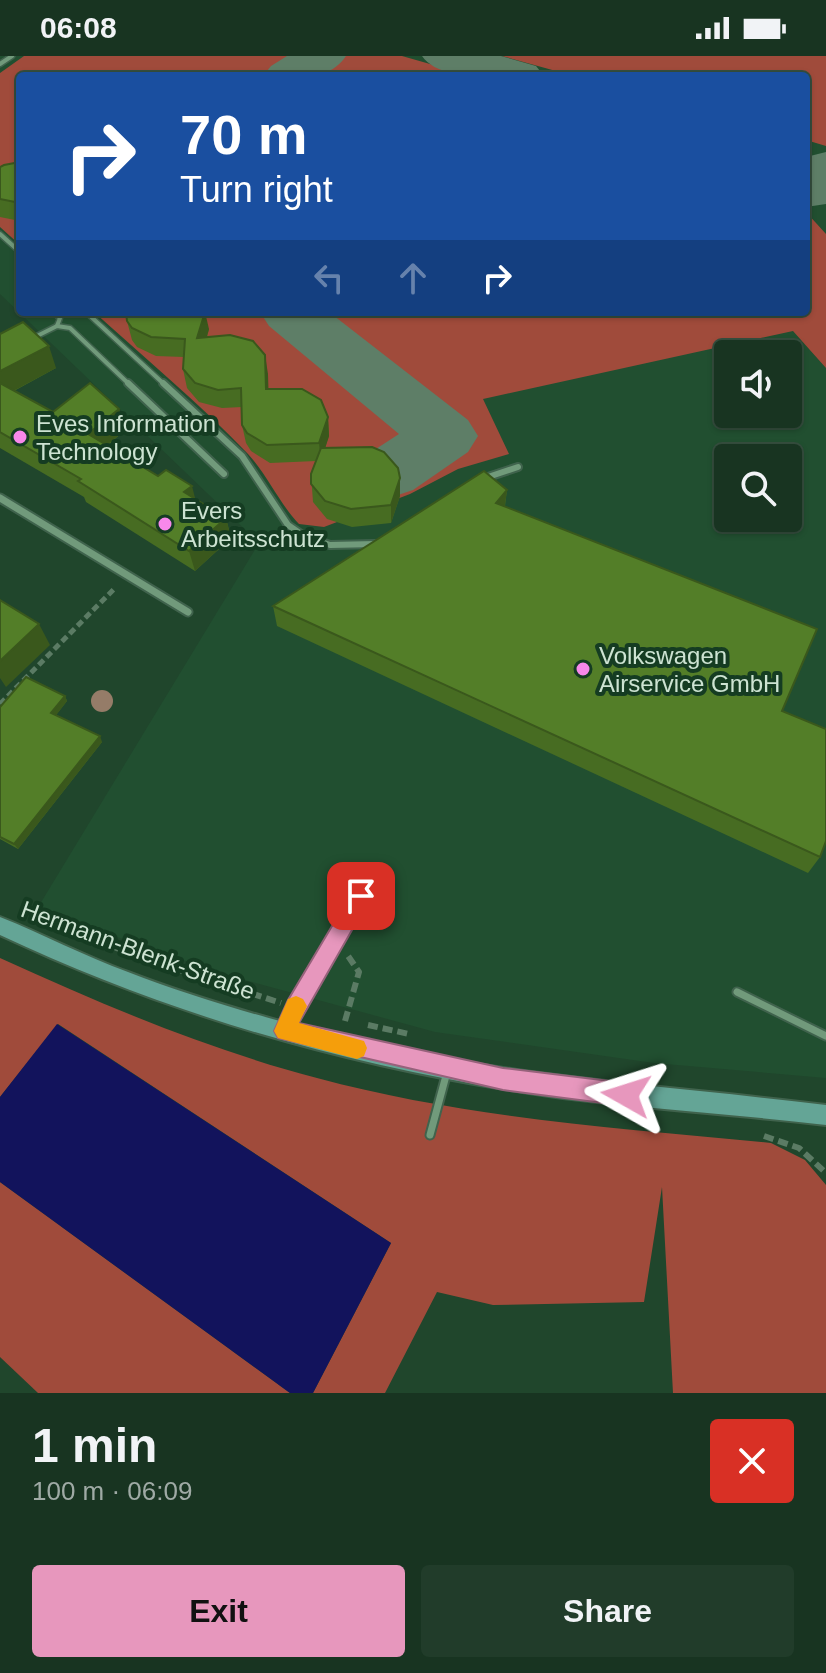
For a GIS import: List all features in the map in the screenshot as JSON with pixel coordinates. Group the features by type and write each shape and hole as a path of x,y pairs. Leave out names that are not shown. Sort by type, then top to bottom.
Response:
{"street":[{"path":"0,498 188,612"},
{"name":"Hermann-Blenk-Straße","path":"0,926 35,944 115,974 285,1031 449,1068 589,1091 826,1115"}],"lane":[{"path":"0,64 12,56"},
{"path":"0,234 16,248"},
{"path":"57,326 60,318 58,316"},
{"path":"90,316 242,456 288,525 304,536 330,545 369,546 380,543 368,550"},
{"path":"27,341 57,326 70,328 224,474"},
{"path":"479,481 518,467"},
{"path":"285,1031 295,1007 361,896"},
{"path":"737,992 826,1036"},
{"path":"430,1135 449,1068"}],"path":[{"path":"0,704 128,574"},
{"path":"79,933 136,956 295,1007"},
{"path":"348,946 346,954 359,972 342,1021 423,1037"}],"shaded area":[{"path":"0,56 826,56 826,1078 654,1063 435,1032 223,974 37,909 259,543 23,316 810,316 810,72 16,72 16,309 0,294"},
{"path":"24,56 402,56 458,72 16,72 16,241 0,227 0,73"},
{"path":"502,56 826,56 826,146 810,141 810,72 560,72"},
{"path":"810,216 826,234 826,368 793,331 752,340 714,340 714,348 483,399 509,454 458,469 410,494 324,527 299,524 248,454 192,399 99,316 810,316"},
{"path":"0,958 156,1025 236,1054 317,1078 373,1092 486,1112 771,1143 805,1160 826,1185 826,1393 673,1393 662,1187 644,1302 493,1305 437,1292 385,1393 313,1393 391,1243 58,1024 0,1097"},
{"path":"57,1024 391,1243 313,1393 290,1393 0,1182 0,1097"},
{"path":"0,1182 290,1393 38,1393 0,1357"}],"building":[{"path":"16,163 16,202 0,199 0,167"},
{"path":"126,316 204,316 197,338 230,335 253,341 265,355 266,389 302,389 321,400 328,417 319,443 267,445 247,433 242,425 241,388 218,390 195,383 183,369 185,339 151,337 132,328"},
{"path":"23,322 49,346 0,371 0,334"},
{"path":"0,383 53,412 90,383 119,409 88,434 158,476 166,470 192,486 184,492 226,518 189,551 78,481 81,479 0,432"},
{"path":"372,447 384,452 398,468 400,478 391,505 351,509 325,501 311,484 311,474 321,448"},
{"name":"Volkswagen Airservice GmbH","path":"484,471 507,490 496,503 817,629 782,711 826,729 826,841 820,857 273,606"},
{"path":"0,600 39,624 0,661"},
{"path":"26,677 65,696 51,713 100,736 14,844 0,837 0,707"}],"taxiway":[{"path":"295,72 322,56"},
{"path":"446,56 504,72"},
{"path":"810,192 810,177 826,168"},
{"path":"295,316 445,436 389,473"}],"slow traffic":[{"path":"296,1006 285,1031 357,1048"}],"place":[{"name":"Eves Information Technology","path":"20,437"},
{"name":"Evers Arbeitsschutz","path":"165,524"},
{"name":"Volkswagen Airservice GmbH","path":"583,669"}],"route":[{"path":"361,896 295,1007 285,1031 503,1079 626,1095"}]}
